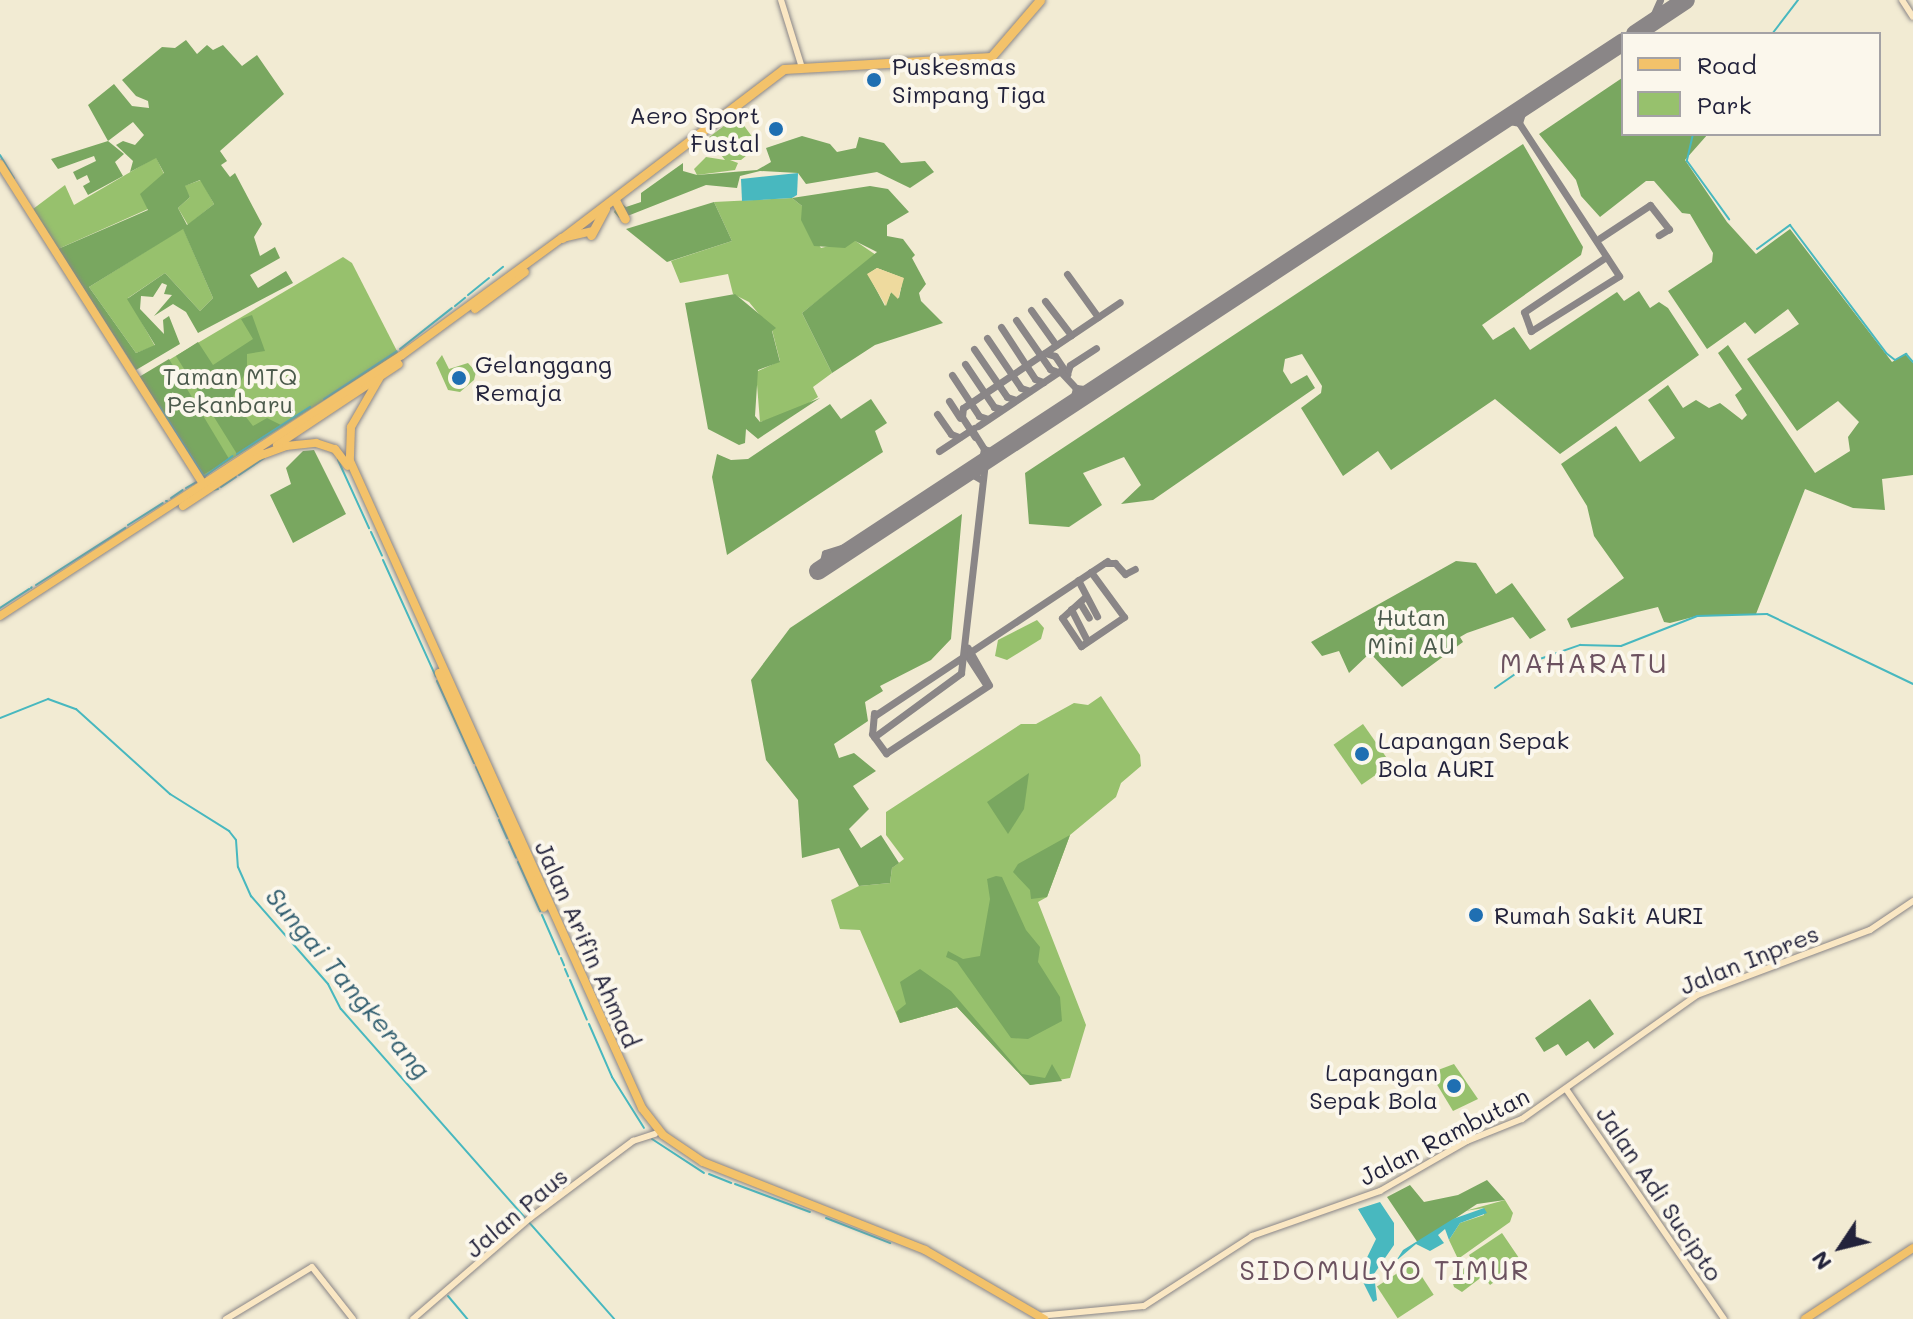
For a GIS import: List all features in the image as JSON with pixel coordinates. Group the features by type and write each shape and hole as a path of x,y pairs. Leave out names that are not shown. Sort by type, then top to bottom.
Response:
{"highway":[{"path":"562,238 780,72 802,67 991,57 1043,0"},
{"path":"592,233 615,200 637,180"},
{"path":"615,200 625,219"}],"main road":[{"path":"781,0 802,67"},
{"path":"1902,0 1913,17"},
{"path":"0,164 204,485"},
{"path":"73,573 204,485 380,377 562,238 592,233"},
{"path":"0,619 259,456 563,244 592,233"},
{"name":"Jalan Arifin Ahmad","path":"380,377 353,419 347,450 406,594"},
{"name":"Jalan Arifin Ahmad","path":"259,456 308,443 338,452 406,594 614,1060 647,1124 655,1134 709,1171 800,1202"},
{"name":"Jalan Inpres","path":"1566,1089 1697,995 1870,930 1913,901"},
{"name":"Jalan Arifin Ahmad","path":"614,1060 642,1108 672,1142 711,1166 925,1250 1039,1318"},
{"name":"Jalan Rambutan","path":"1039,1318 1144,1306 1252,1236 1380,1191 1542,1107 1566,1089"},
{"name":"Jalan Adi Sucipto","path":"1566,1089 1724,1319"},
{"path":"647,1124 645,1135 655,1134"},
{"name":"Jalan Paus","path":"413,1319 528,1220 645,1135"},
{"path":"1813,1319 1913,1250"},
{"path":"226,1319 314,1267 353,1319"},
{"path":"1805,1319 1868,1281"},
{"path":"1064,1319 1072,1313"}],"green space":[{"path":"186,40 197,54 207,45 213,50 223,45 242,66 257,55 284,94 220,151 227,161 221,165 230,177 235,173 262,224 254,237 260,256 275,247 280,258 250,275 258,288 286,271 293,283 198,333 186,312 173,304 154,316 172,295 164,294 167,285 162,283 153,297 141,296 140,309 164,334 163,320 169,316 180,344 136,370 58,249 148,210 140,194 164,173 156,158 130,172 133,161 116,145 123,141 135,145 144,135 133,122 108,141 88,105 114,84 132,106 149,108 148,101 136,96 122,80 162,47 175,48","holes":["200,180 214,204 187,225 178,208 190,197 185,186","183,229 213,298 200,311 165,273 127,299 155,345 136,353 89,287"]},
{"path":"1621,79 1621,136 1706,136 1685,160 1727,222 1756,254 1790,229 1892,362 1905,354 1913,363 1913,475 1882,479 1885,510 1853,508 1805,489 1756,614 1697,616 1670,623 1664,622 1658,607 1571,628 1567,619 1624,578 1594,536 1587,506 1561,464 1616,426 1640,462 1675,438 1648,400 1668,385 1683,408 1696,400 1709,408 1720,403 1742,420 1747,415 1735,395 1742,389 1718,353 1728,345 1815,473 1850,451 1848,437 1859,422 1838,401 1797,431 1747,359 1799,324 1788,309 1755,334 1745,322 1707,349 1668,291 1712,262 1713,253 1690,214 1682,213 1654,181 1646,181 1600,217 1581,196 1576,180 1539,134"},
{"path":"737,116 753,138 746,143 752,151 741,160 730,160 738,163 735,170 697,175 694,169 706,157 725,160 708,138"},
{"path":"802,136 830,144 837,152 856,148 859,137 884,143 901,163 925,161 934,172 910,188 877,172 806,184 798,173 760,171 740,176 737,188 706,185 630,215 619,218 614,212 619,201 626,207 641,202 641,193 683,163 683,171 697,175 757,170 771,162 766,148"},
{"path":"108,141 124,154 115,162 123,176 88,195 83,186 90,182 87,175 77,180 73,172 96,161 94,156 58,169 51,159"},
{"path":"1523,144 1583,247 1581,255 1482,325 1493,340 1514,327 1530,350 1617,292 1624,301 1639,291 1650,308 1659,302 1668,308 1699,355 1560,454 1495,399 1391,470 1378,451 1343,476 1301,408 1321,393 1322,386 1302,354 1285,359 1283,371 1291,384 1307,375 1315,388 1153,500 1121,504 1141,485 1124,457 1083,473 1102,505 1069,527 1029,524 1025,473"},
{"path":"156,157 164,174 148,209 58,249 33,209 65,185 74,205"},
{"path":"201,180 214,204 188,225 178,208 190,197 184,186"},
{"path":"870,186 888,189 909,212 887,225 887,236 903,239 915,255 912,258 926,284 919,293 921,301 943,323 875,345 832,373 802,313 877,252 855,241 845,248 814,246 801,220 802,206 792,198","holes":["877,268 903,278 899,298 891,292 885,306 868,274"]},
{"path":"792,198 802,206 806,227 821,248 854,240 876,255 802,313 832,373 813,387 818,397 795,412 760,422 756,372 780,361 772,330 749,302 733,294 728,274 680,283 671,261 732,241 714,202"},
{"path":"714,202 732,241 667,262 626,229"},
{"path":"183,228 213,298 200,311 165,273 128,298 155,346 136,353 89,287"},
{"name":"Taman MTQ Pekanbaru","path":"343,257 352,263 398,353 204,477 140,377"},
{"path":"735,294 776,328 772,331 780,362 758,370 755,416 760,422 820,398 758,439 746,429 745,443 739,445 708,429 685,303"},
{"path":"252,315 265,351 247,354 247,369 232,399 253,426 267,418 281,425 237,454 176,356 198,342 213,365 253,339 241,319"},
{"name":"Gelanggang Remaja","path":"442,355 449,369 468,363 476,372 474,380 460,392 448,390 436,363"},
{"path":"169,359 229,459 200,477 140,377"},
{"path":"871,399 887,423 875,431 883,452 727,555 712,477 717,454 731,460 748,459 830,404 841,419"},
{"path":"314,450 346,514 293,543 270,495 291,484 286,468 303,451"},
{"path":"962,514 951,639 931,660 880,686 883,691 865,702 868,721 834,744 839,758 854,753 876,771 853,786 869,809 849,829 861,848 881,835 899,863 892,868 890,883 859,886 839,848 802,858 798,800 766,760 751,680 790,628"},
{"name":"Hutan Mini AU","path":"1456,561 1476,563 1496,594 1512,583 1546,630 1530,639 1513,617 1467,633 1460,637 1463,642 1402,687 1370,653 1349,673 1339,651 1322,656 1311,642"},
{"path":"1037,620 1044,628 1041,639 1007,660 995,656 998,640"},
{"path":"1101,696 1140,755 1141,766 1121,783 1116,797 1070,835 1047,897 1038,902 1086,1025 1070,1078 1030,1085 957,1007 900,1023 860,930 840,929 831,900 859,886 890,883 892,868 904,859 886,835 886,812 1021,724 1036,724 1074,703 1088,705"},
{"name":"Lapangan Sepak Bola AURI","path":"1363,724 1391,764 1362,785 1334,745"},
{"path":"1029,773 1024,809 1008,834 987,802"},
{"path":"1070,835 1047,897 1031,899 1030,890 1013,872 1018,864"},
{"path":"1002,877 1026,930 1040,947 1038,962 1060,997 1062,1021 1028,1039 1011,1038 957,962 946,957 948,951 963,959 980,956 990,899 987,879"},
{"path":"920,969 951,991 1022,1074 1045,1078 1052,1064 1062,1081 1030,1085 957,1007 900,1023 896,1012 906,1004 900,982"},
{"path":"1590,999 1614,1034 1594,1049 1588,1041 1566,1056 1558,1044 1544,1052 1535,1038"},
{"name":"Lapangan Sepak Bola","path":"1454,1064 1478,1099 1453,1111 1430,1073"},
{"path":"1487,1180 1505,1200 1477,1204 1418,1243 1387,1197 1410,1185 1424,1202 1458,1195"},
{"path":"1505,1200 1513,1213 1510,1222 1458,1259 1449,1240 1460,1223 1484,1215 1484,1208 1465,1211"},
{"path":"1502,1233 1519,1258 1508,1272 1490,1285 1483,1276 1462,1292 1454,1287 1451,1277 1473,1262 1469,1255"},
{"path":"1413,1263 1434,1295 1398,1318 1377,1286"}],"sand":[{"path":"877,268 904,278 898,299 891,292 886,306 867,274"}],"water":[{"path":"798,173 797,195 792,198 742,201 741,179"},
{"path":"1380,1202 1394,1223 1394,1245 1374,1274 1377,1300 1373,1302 1359,1274 1376,1239 1358,1209"},
{"path":"1484,1208 1487,1213 1460,1223 1449,1240 1445,1229 1438,1235 1444,1243 1430,1251 1416,1244 1396,1261 1403,1250 1453,1219"}],"waterway":[{"path":"1774,32 1798,0"},
{"path":"1693,136 1687,161 1729,219"},
{"path":"0,155 14,178"},
{"path":"1757,249 1790,225 1886,353 1895,360 1906,354 1913,362"},
{"path":"493,275 503,267"},
{"path":"468,295 489,278"},
{"path":"455,306 465,298"},
{"path":"400,349 452,308"},
{"path":"324,399 397,351"},
{"path":"159,406 205,478"},
{"path":"237,454 310,407"},
{"path":"205,476 233,456"},
{"path":"239,475 264,458"},
{"path":"338,460 369,528"},
{"path":"221,487 236,477"},
{"path":"186,488 198,481"},
{"path":"212,490 218,489"},
{"path":"171,498 183,490"},
{"path":"128,525 163,503"},
{"path":"36,585 125,528"},
{"path":"371,532 382,556"},
{"path":"383,560 436,677"},
{"path":"0,608 29,589"},
{"path":"1495,688 1534,661 1580,645 1621,646 1697,616 1767,614 1913,684"},
{"path":"437,681 474,763"},
{"name":"Sungai Tangkerang","path":"0,718 48,699 76,709 170,794 229,831 236,840 238,867 251,896 328,984 341,1009 614,1319"},
{"path":"476,767 498,816"},
{"path":"499,820 507,838"},
{"path":"509,842 516,858"},
{"path":"518,862 540,911"},
{"path":"542,915 559,954"},
{"path":"561,958 564,965"},
{"path":"565,969 568,976"},
{"path":"570,980 587,1020"},
{"path":"589,1024 612,1077 644,1128"},
{"path":"652,1139 704,1173"},
{"path":"709,1174 731,1183"},
{"path":"735,1184 810,1212"},
{"path":"826,1218 890,1243"},
{"path":"448,1296 467,1319"}],"taxiway":[{"path":"1649,25 1660,0"},
{"path":"1669,11 1681,8 1683,0"},
{"path":"1504,120 1519,123 1524,107"},
{"path":"1519,123 1619,276 1531,331 1524,312 1606,257"},
{"path":"1600,238 1650,205 1669,229 1659,235"},
{"path":"1067,274 1098,317"},
{"path":"1045,301 1071,335"},
{"path":"975,437 962,417 963,408 1120,302"},
{"path":"1031,310 1056,345"},
{"path":"1016,320 1050,369 1058,372"},
{"path":"1001,327 1035,379 1043,382"},
{"path":"987,338 1021,388 1030,391"},
{"path":"1045,353 1055,356 1067,374 1070,365 1096,348"},
{"path":"974,349 1007,397 1016,400"},
{"path":"965,364 994,407 1002,409"},
{"path":"978,426 1060,371 1076,388 1072,404"},
{"path":"952,375 979,416 988,419"},
{"path":"1076,388 1092,390"},
{"path":"949,401 960,418"},
{"path":"937,414 951,434 959,437"},
{"path":"939,451 974,428"},
{"path":"974,433 984,449 981,464"},
{"path":"984,449 998,453"},
{"path":"874,737 961,673 985,461"},
{"path":"968,472 980,479"},
{"path":"844,554 830,568 822,565 825,553 864,541"},
{"path":"874,716 1107,561"},
{"path":"1105,563 1115,563 1125,574 1135,569"},
{"path":"1085,597 1062,618 1081,646 1124,617 1091,572"},
{"path":"1078,580 1097,616"},
{"path":"1080,603 1089,618"},
{"path":"1071,609 1086,639"},
{"path":"874,713 872,734 886,753 989,685 968,648"},
{"path":"965,652 987,686"}],"runway":[{"path":"1638,32 1686,0"},
{"path":"818,571 1621,43"}],"place":[{"name":"Puskesmas Simpang Tiga","path":"874,80"},
{"name":"Aero Sport Fustal","path":"776,129"},
{"name":"Gelanggang Remaja","path":"459,378"},
{"name":"Lapangan Sepak Bola AURI","path":"1362,754"},
{"name":"Rumah Sakit AURI","path":"1476,915"},
{"name":"Lapangan Sepak Bola","path":"1454,1086"}],"district":[{"name":"MAHARATU","path":"1584,662"},
{"name":"SIDOMULYO TIMUR","path":"1385,1269"}]}
